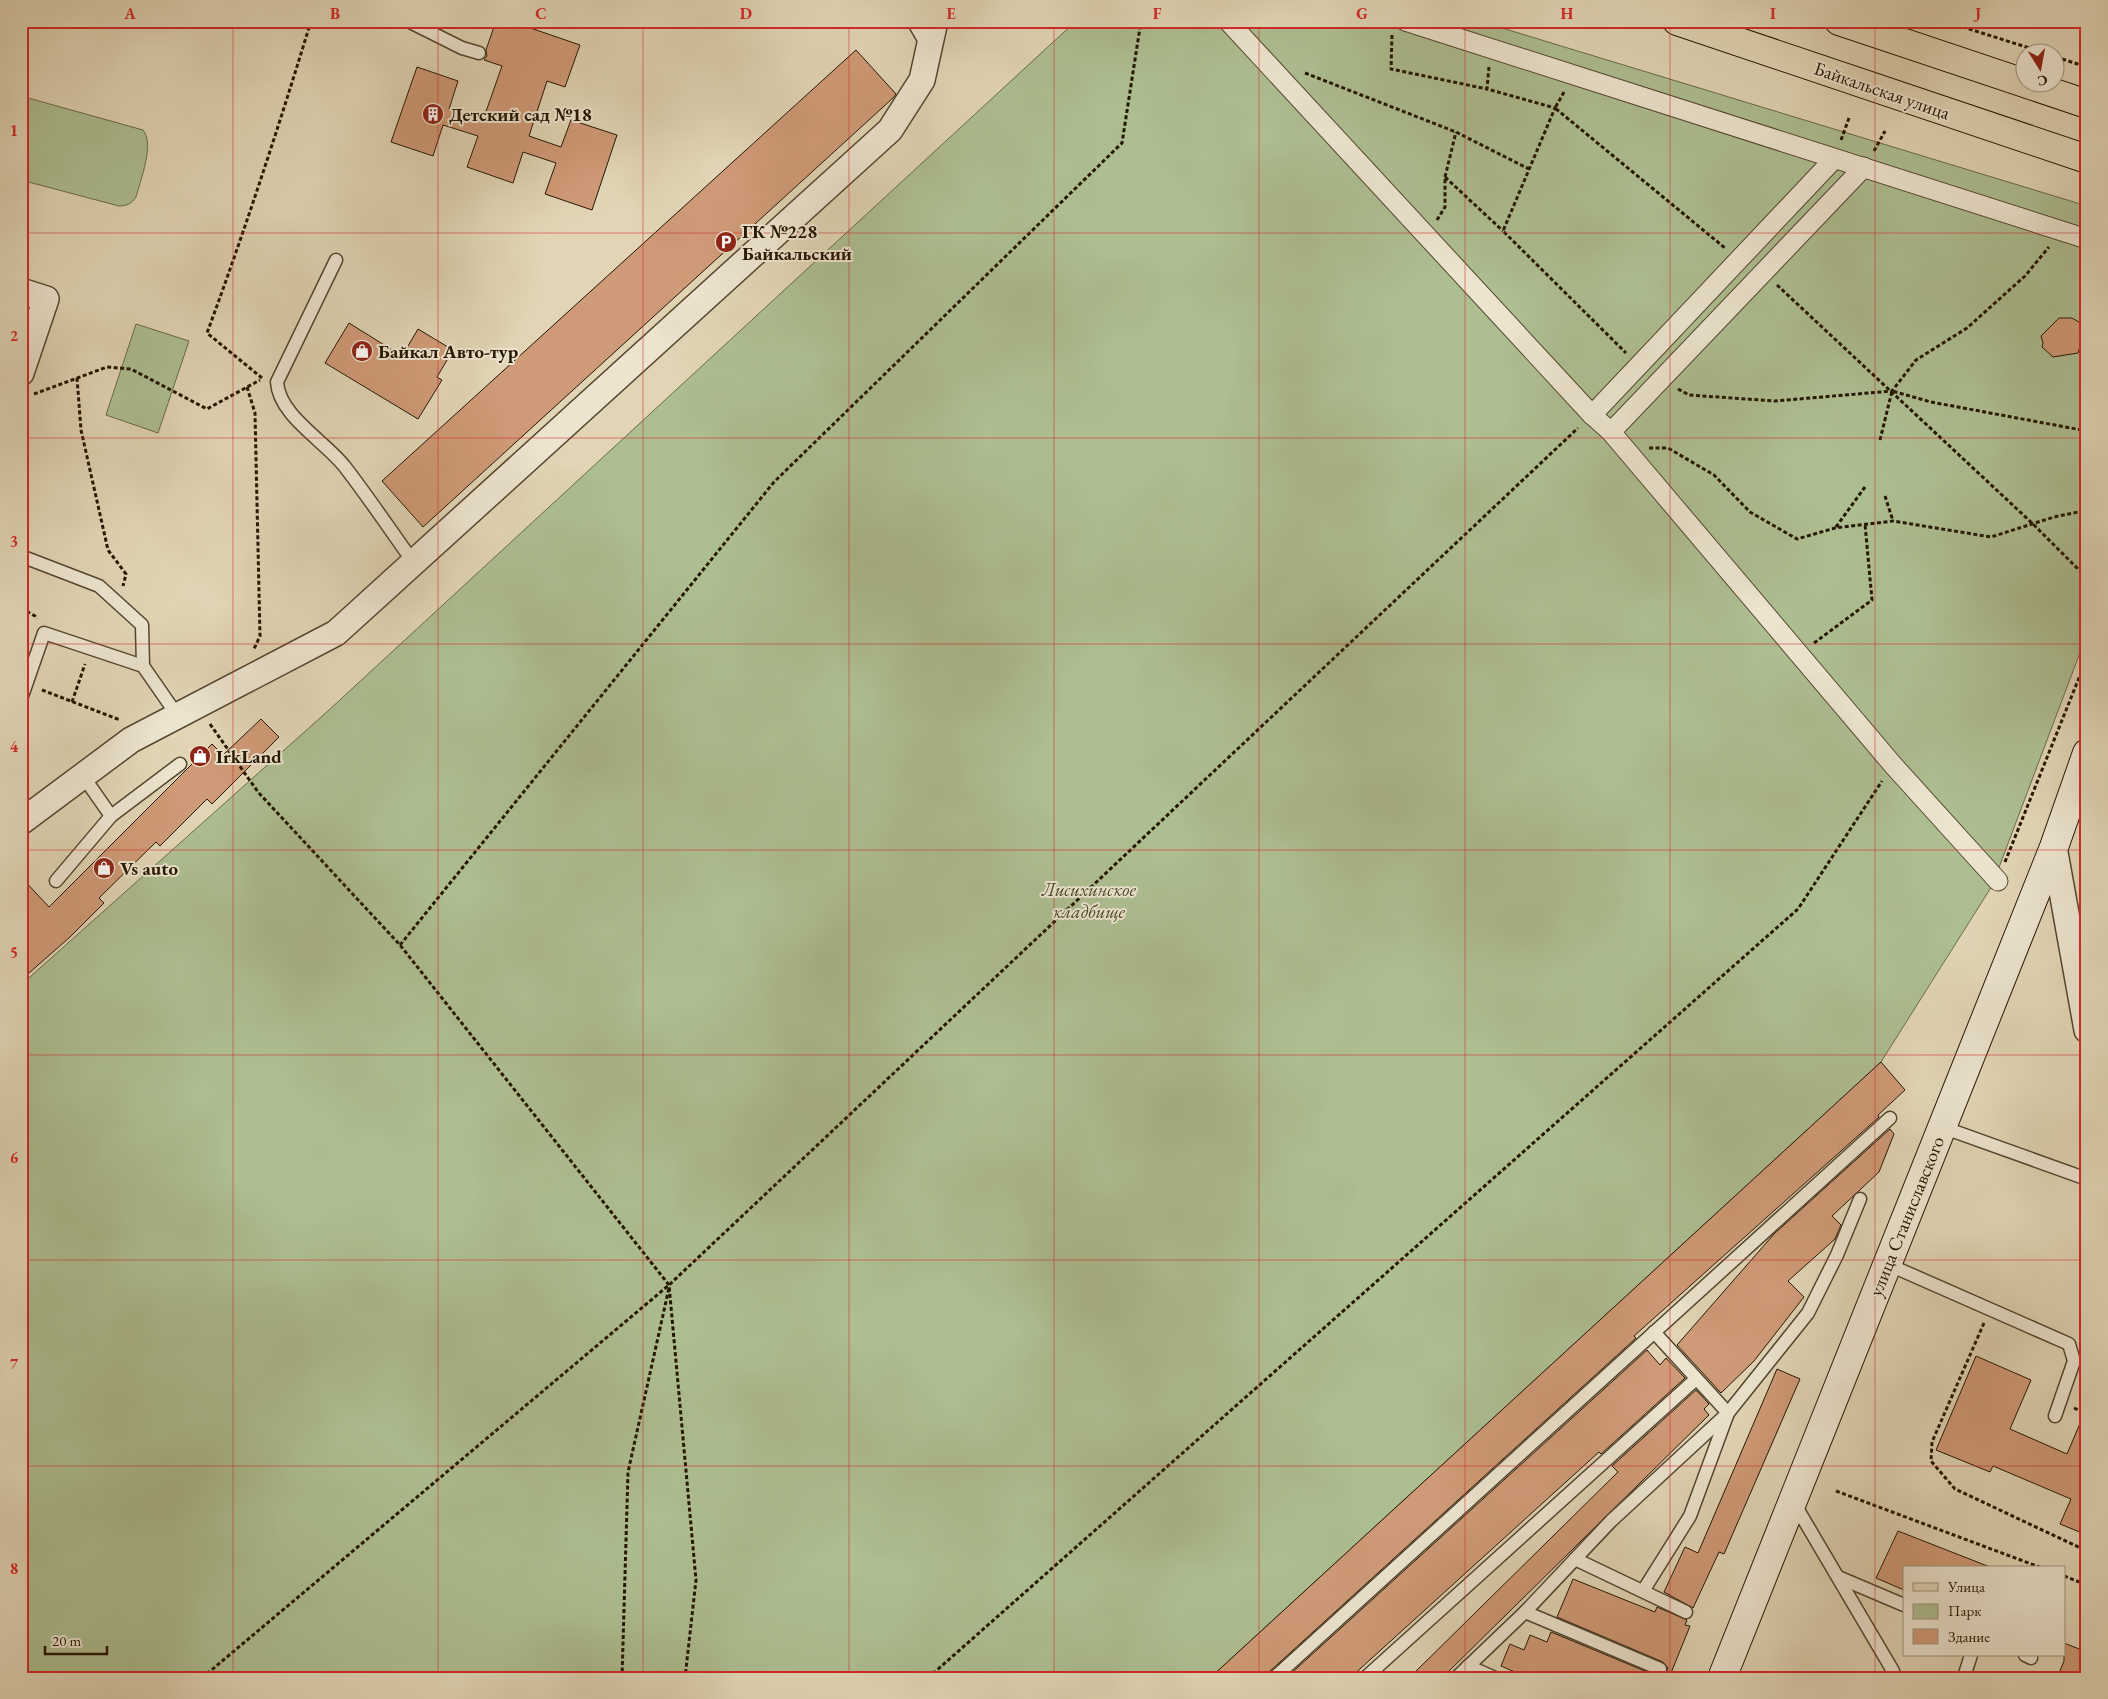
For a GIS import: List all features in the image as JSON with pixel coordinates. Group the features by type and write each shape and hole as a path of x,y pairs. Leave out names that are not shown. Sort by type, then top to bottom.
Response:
{"main road":[{"name":"Байкальская улица","path":"1677,21 2087,159"},
{"path":"1839,21 2087,104"},
{"name":"улица Станиславского","path":"1722,1678 2054,847 2087,753"}],"street":[{"path":"21,822 131,740 336,633 890,130 922,80 935,21"},
{"path":"1228,21 1592,415 1611,432 1893,765 1998,881"},
{"path":"1399,26 1490,48 2087,239"},
{"path":"1592,415 1834,159"},
{"path":"1611,432 1864,167"},
{"path":"21,291 46,299 26,384"},
{"path":"2054,847 2087,1030"}],"lane":[{"path":"408,21 462,48 479,53"},
{"path":"913,21 930,50"},
{"path":"336,260 277,382 278,391 292,415 344,465 414,563"},
{"path":"21,556 99,586 118,603 142,625 143,666"},
{"path":"21,699 44,633 143,666 187,710"},
{"path":"56,880 111,816 180,764"},
{"path":"83,776 111,816"},
{"path":"1274,1678 1890,1118"},
{"path":"1942,1127 2087,1179"},
{"path":"1456,1678 1525,1612 1611,1521 1728,1413 1808,1313 1837,1255 1860,1199"},
{"path":"1887,1264 2069,1344 2074,1360 2055,1416"},
{"path":"1654,1332 1728,1413"},
{"path":"1365,1678 1696,1379"},
{"path":"1643,1591 1690,1516 1728,1413"},
{"path":"1793,1501 1893,1671 1890,1678"},
{"path":"1575,1559 1686,1612"},
{"path":"1838,1577 1903,1605"},
{"path":"1525,1612 1660,1669"},
{"path":"1964,1677 1971,1656"},
{"path":"1468,1666 1495,1678"}],"path":[{"path":"26,384 77,378 107,367 131,369 207,409 263,379 207,333 240,245 269,158 311,21"},
{"path":"400,945 774,482 1122,142 1141,21"},
{"path":"1944,21 2016,44"},
{"path":"1399,26 1392,69 1487,89 1555,108 1739,260"},
{"path":"1487,89 1490,48"},
{"path":"2066,60 2087,67"},
{"path":"1298,71 1456,132 1529,169"},
{"path":"1503,231 1555,108 1573,75"},
{"path":"1428,237 1445,207 1445,177 1456,132"},
{"path":"1445,177 1503,231 1639,366"},
{"path":"1880,440 1892,392 1916,360 1967,328 2025,276 2062,231"},
{"path":"1763,272 2033,524 2087,578"},
{"path":"77,378 81,430 108,550 126,574 118,603"},
{"path":"1661,379 1689,395 1775,401 1892,392 1931,402 2087,431"},
{"path":"238,684 260,636 255,413 247,387"},
{"path":"202,1678 669,1285 1592,415"},
{"path":"1625,449 1668,448 1714,475 1750,512 1797,539 1835,528 1893,521 1991,537 2078,512 2087,515"},
{"path":"1835,528 1866,487"},
{"path":"1885,496 1893,521"},
{"path":"1799,654 1872,600 1865,524"},
{"path":"72,702 90,649"},
{"path":"1998,881 2087,658"},
{"path":"26,684 125,722"},
{"path":"187,710 258,792 400,945 669,1285 696,1580 685,1678"},
{"path":"928,1678 1798,909 1893,765"},
{"path":"622,1678 628,1472 669,1285"},
{"path":"1990,1308 1932,1442 1931,1461 1955,1489 2087,1551"},
{"path":"1836,1491 2037,1566"},
{"path":"2066,1577 2087,1585"}],"green space":[{"name":"Лисихинское кладбище","path":"1076,21 1479,21 2087,206 2087,634 1992,886 1881,1062 1210,1678 21,1678 21,985 329,710"},
{"path":"21,96 143,130 148,144 147,153 136,197 133,201 127,205 119,206 21,180"},
{"path":"136,324 189,341 158,433 106,415"}],"building":[{"name":"Детский сад №18","path":"496,21 510,21 580,45 565,87 547,81 529,136 561,147 571,120 617,135 592,210 545,194 556,163 523,152 513,183 467,167 478,136 443,125 433,156 391,142 417,67 458,81 449,109 483,120 502,66 484,60 487,56 486,50"},
{"path":"856,50 896,94 893,98 423,527 382,481"},
{"path":"2059,318 2072,318 2087,327 2087,333 2083,337 2078,353 2053,357 2042,347 2041,336"},
{"path":"349,323 402,356 418,329 453,350 437,377 442,380 418,419 325,363"},
{"path":"261,719 279,737 212,804 207,799 160,846 156,842 99,898 104,903 70,937 21,980 21,877 49,907 212,744 223,755"},
{"path":"1881,1062 1905,1090 1878,1115 1879,1117 1634,1336 1636,1338 1269,1672 1266,1678 1210,1678"},
{"path":"1890,1129 1894,1134 1879,1172 1832,1216 1841,1225 1835,1239 1788,1281 1804,1297 1754,1361 1721,1393 1677,1345 1774,1234"},
{"path":"1647,1350 1660,1365 1666,1358 1685,1378 1601,1454 1599,1452 1350,1678 1286,1678"},
{"path":"1976,1356 2031,1380 2010,1429 2067,1454 2087,1407 2087,1535 2060,1524 2071,1499 1993,1466 1990,1472 1936,1450"},
{"path":"1777,1369 1800,1379 1724,1554 1719,1552 1693,1608 1664,1592 1685,1547 1698,1553"},
{"path":"1696,1390 1709,1404 1704,1409 1709,1415 1442,1678 1409,1678 1618,1472 1612,1466"},
{"path":"1898,1531 1987,1566 1903,1566 1903,1590 1876,1578"},
{"path":"1573,1579 1655,1612 1657,1607 1687,1620 1685,1625 1690,1626 1669,1678 1529,1678 1501,1666 1510,1644 1524,1650 1530,1635 1547,1642 1551,1632 1657,1676 1665,1675 1668,1668 1663,1662 1557,1617"},
{"path":"2066,1644 2087,1652 2087,1678 2057,1678 2064,1661"}],"place":[{"name":"Детский сад №18","path":"433,114"},
{"name":"ГК №228 Байкальский","path":"726,242"},
{"name":"Байкал Авто-тур","path":"362,351"},
{"name":"IrkLand","path":"200,756"},
{"name":"Vs auto","path":"104,868"}]}
